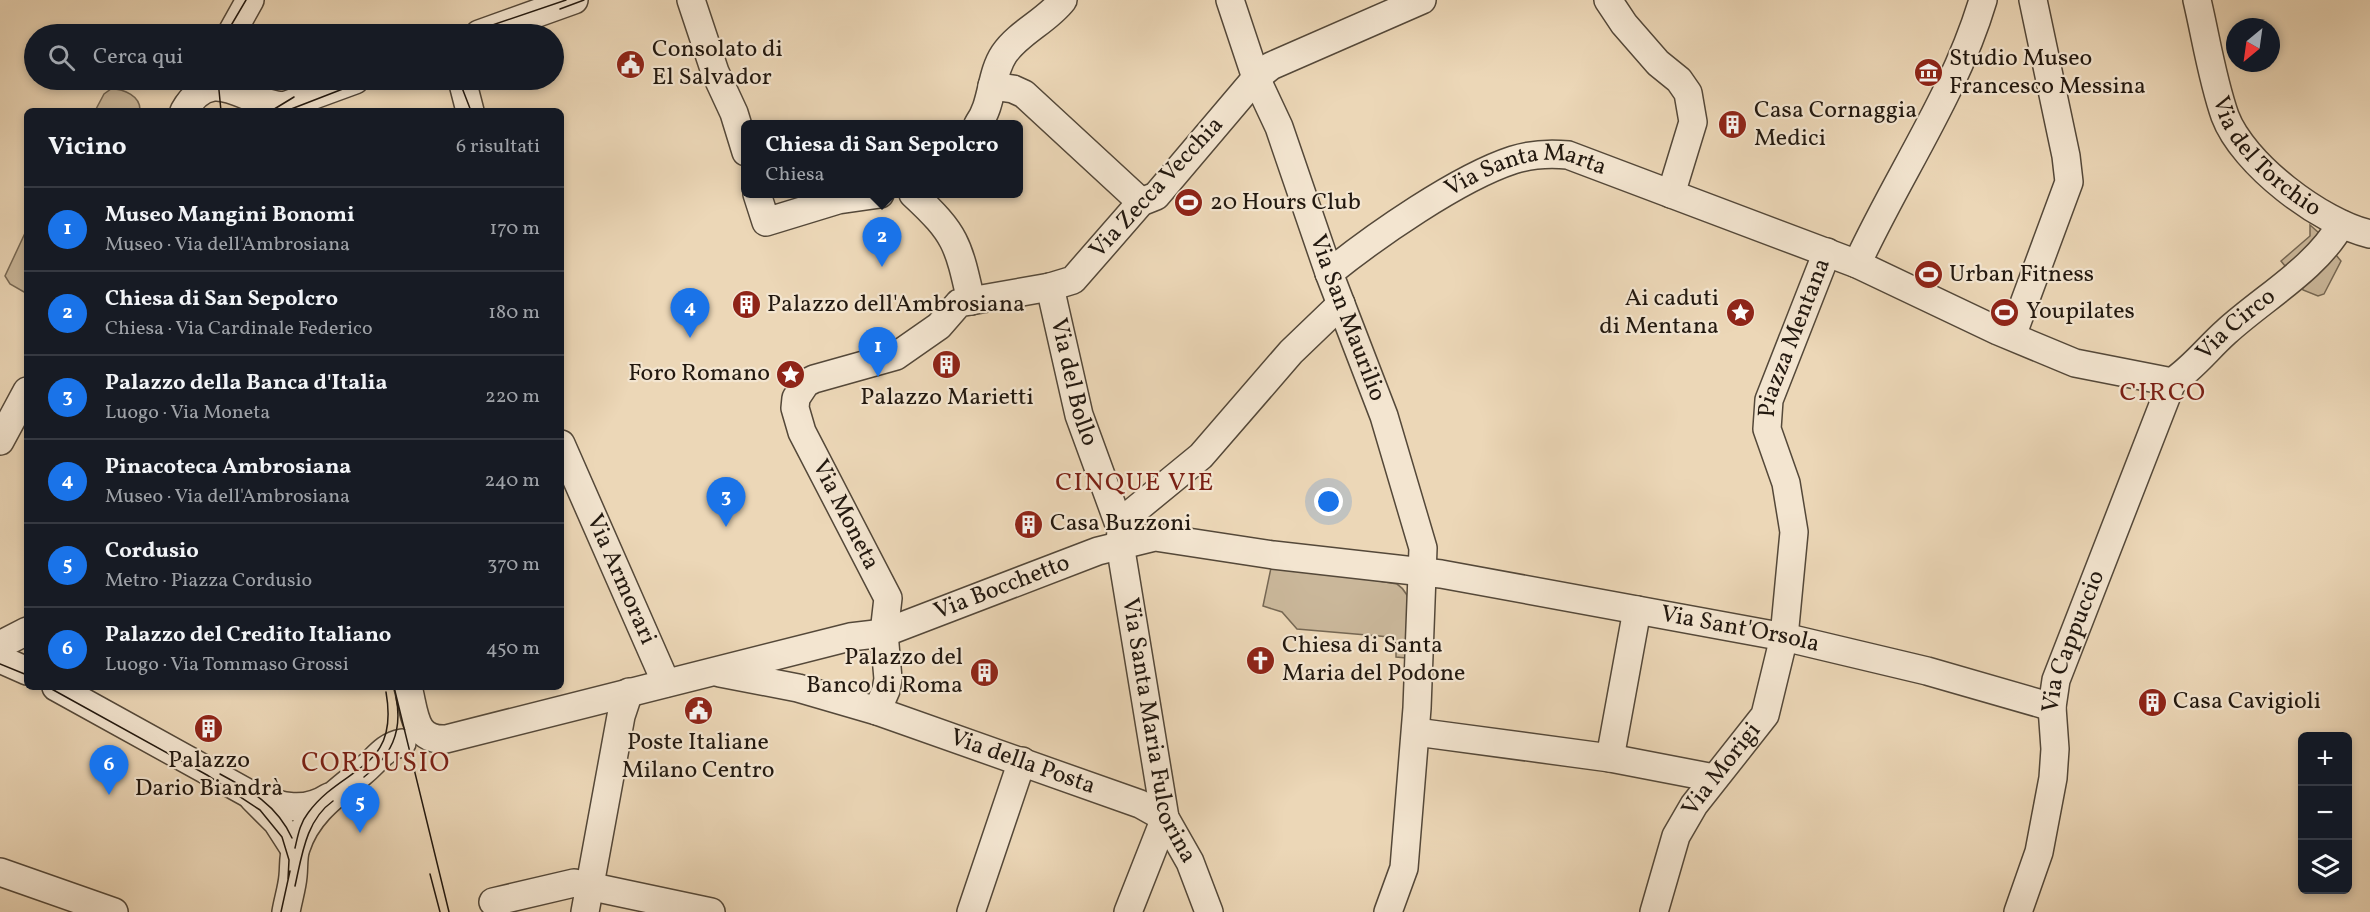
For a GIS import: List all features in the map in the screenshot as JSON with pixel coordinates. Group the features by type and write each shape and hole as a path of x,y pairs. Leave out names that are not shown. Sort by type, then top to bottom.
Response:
{"street":[{"path":"237,24 250,0"},
{"path":"507,24 574,0"},
{"path":"691,0 715,72 735,113 741,134"},
{"path":"981,120 1000,62 1012,44 1063,0"},
{"name":"Via San Maurilio","path":"1230,0 1256,78 1279,127 1329,273 1384,416 1423,548 1424,573 1416,732 1404,868 1388,912"},
{"name":"Via Zecca Vecchia","path":"971,301 1050,287 1073,279 1141,202 1156,196 1256,78 1271,66 1422,0"},
{"path":"1608,0 1624,24 1658,63 1679,80 1688,93 1693,122 1671,194"},
{"path":"1857,264 1882,210 1942,102 1983,0"},
{"path":"2012,336 2069,182 2066,156 2033,0"},
{"name":"Via del Torchio","path":"2197,0 2223,110 2236,136 2270,175 2341,224 2370,234"},
{"path":"992,86 1013,89 1024,94 1141,202"},
{"path":"200,94 235,90 280,108 328,90"},
{"path":"465,90 469,108"},
{"name":"Via Santa Marta","path":"1329,273 1384,232 1442,196 1513,160 1547,153 1568,155 1739,219"},
{"path":"759,198 766,222 838,200 852,198"},
{"path":"917,198 946,226 955,240 971,301"},
{"name":"Piazza Mentana","path":"1739,219 1827,252 1769,400 1767,429 1774,448"},
{"name":"Via Circo","path":"2172,382 2185,374 2225,333 2323,251 2341,224"},
{"path":"1827,252 2075,363 2172,382"},
{"name":"Via del Bollo","path":"1050,287 1079,415 1121,530 1120,544"},
{"name":"Via Moneta","path":"877,711 888,679 884,633 888,598 802,432 795,408 796,398 800,389 814,378 897,356 943,322 959,303 971,301"},
{"path":"1120,544 1129,515 1200,456 1291,352 1341,304"},
{"name":"Via Cappuccio","path":"2018,912 2039,852 2053,778 2055,749 2052,707 2056,680 2172,382"},
{"path":"0,441 24,397"},
{"name":"Via Morigi","path":"1654,912 1676,836 1694,805 1765,715 1784,637 1794,532 1791,505 1774,448"},
{"name":"Via Armorari","path":"564,451 666,683"},
{"name":"Via Bocchetto","path":"412,737 432,740 446,739 850,637 884,633 1120,544 1155,537 1273,555"},
{"name":"Via Santa Maria Fulcorina","path":"1120,544 1165,818 1190,862 1209,912"},
{"name":"Via Sant'Orsola","path":"1273,555 1424,573 1784,637 1927,671 2052,707"},
{"path":"1610,758 1637,610"},
{"path":"0,645 24,633"},
{"path":"0,659 24,670"},
{"name":"Via della Posta","path":"712,671 798,688 877,711 1140,804 1165,818"},
{"path":"61,690 255,797 285,806 312,806 329,797 364,771 382,752 412,737 408,690"},
{"path":"585,912 621,716 629,692"},
{"path":"1416,732 1610,758 1714,778"},
{"path":"971,912 1022,761"},
{"path":"231,784 271,815 295,854"},
{"path":"285,912 295,854 308,822 329,797"},
{"path":"1128,912 1165,818"},
{"path":"0,872 114,912"},
{"path":"493,902 574,883 711,912"}],"shaded area":[{"path":"110,90 121,90 135,97 140,108 97,108 104,94"},
{"path":"2310,225 2319,233 2317,240 2285,266 2281,261 2310,236"},
{"path":"24,235 24,292 10,284 5,276"},
{"path":"2336,255 2341,261 2324,294 2318,296 2303,290 2301,283"},
{"path":"1272,563 1397,584 1404,591 1410,608 1406,658 1396,657 1396,643 1390,637 1297,629 1282,612 1263,606"}],"tram line":[{"path":"232,24 246,0"},
{"path":"495,24 566,0"},
{"path":"560,9 584,0"},
{"path":"219,90 221,108"},
{"path":"294,108 340,90"},
{"path":"463,90 470,108"},
{"path":"276,108 294,97"},
{"path":"0,664 24,674"},
{"path":"53,690 207,775 260,810 282,837 289,860 288,879"},
{"path":"395,690 449,912"},
{"path":"295,848 301,825 308,813 322,797 377,752 385,737 388,718 386,692"},
{"path":"364,777 381,761 393,742 398,721 396,697"},
{"path":"220,774 242,786 271,807 292,838"},
{"path":"295,886 306,839 317,818 333,801"},
{"path":"281,912 290,871"},
{"path":"430,874 440,912"}],"place":[{"name":"Consolato di El Salvador","path":"631,64"},
{"name":"Studio Museo Francesco Messina","path":"1928,73"},
{"name":"Casa Cornaggia Medici","path":"1733,125"},
{"name":"20 Hours Club","path":"1189,203"},
{"name":"Chiesa di San Sepolcro","path":"882,267"},
{"name":"Urban Fitness","path":"1928,275"},
{"name":"Palazzo dell'Ambrosiana","path":"746,305"},
{"name":"Youpilates","path":"2005,312"},
{"name":"Ai caduti di Mentana","path":"1740,313"},
{"name":"Pinacoteca Ambrosiana","path":"690,338"},
{"name":"Palazzo Marietti","path":"947,365"},
{"name":"Foro Romano","path":"791,374"},
{"name":"Museo Mangini Bonomi","path":"878,377"},
{"name":"Casa Buzzoni","path":"1029,524"},
{"name":"Palazzo della Banca d'Italia","path":"726,527"},
{"name":"Chiesa di Santa Maria del Podone","path":"1261,660"},
{"name":"Palazzo del Banco di Roma","path":"984,672"},
{"name":"Casa Cavigioli","path":"2152,702"},
{"name":"Poste Italiane Milano Centro","path":"698,710"},
{"name":"Palazzo Dario Biandrà","path":"209,728"},
{"name":"Palazzo del Credito Italiano","path":"109,795"},
{"name":"Cordusio","path":"360,833"}],"district":[{"name":"CIRCO","path":"2163,393"},
{"name":"CINQUE VIE","path":"1135,483"},
{"name":"CORDUSIO","path":"376,764"}]}
